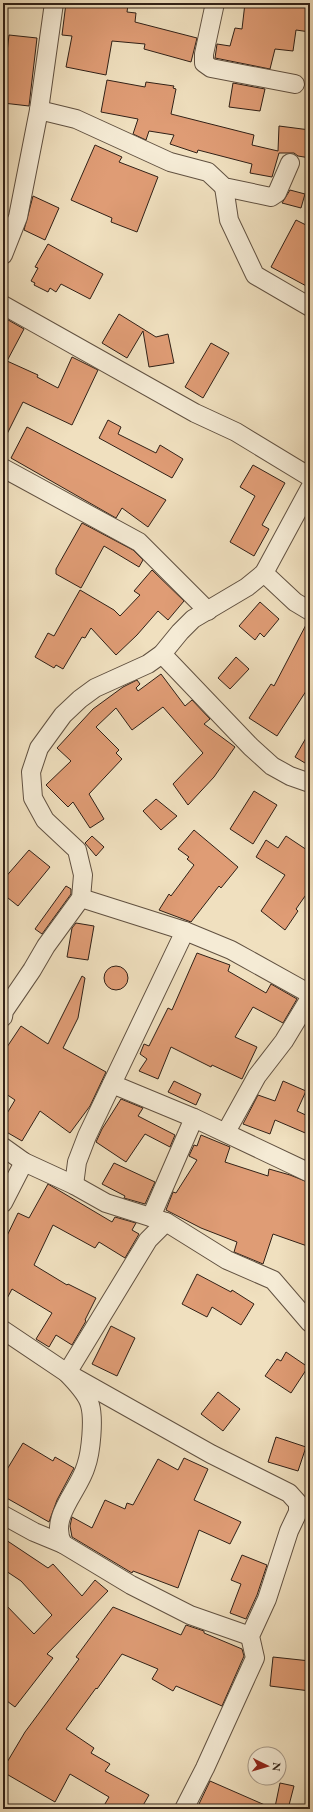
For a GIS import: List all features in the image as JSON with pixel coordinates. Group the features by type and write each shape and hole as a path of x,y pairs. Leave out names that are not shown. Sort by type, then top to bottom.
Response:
{"street":[{"path":"3,255 18,217 39,110 54,3"},
{"path":"215,3 204,54 204,63 211,68 295,84"},
{"path":"39,110 76,119 170,162 208,172 224,187 271,197 277,193 290,163"},
{"path":"224,187 229,220 255,276 310,307"},
{"path":"3,305 195,413 236,432 310,477"},
{"path":"3,468 139,542 208,611"},
{"path":"3,1017 3,1011 32,970 46,946 81,898 83,875 77,850 45,820 33,798 31,772 39,748 63,715 74,704 95,688 148,664 162,654 184,628 193,620 247,587 264,572 310,488"},
{"path":"264,572 295,602 310,611"},
{"path":"162,654 251,747 272,766 290,776 310,783"},
{"path":"81,898 186,931 231,950 310,994"},
{"path":"74,1185 77,1162 87,1136 186,931"},
{"path":"226,1132 257,1076 284,1040 310,998"},
{"path":"112,1084 226,1132 310,1173"},
{"path":"67,1373 148,1240 158,1220 194,1118"},
{"path":"3,1147 24,1162 74,1185 106,1203 158,1220 227,1260 274,1280 310,1323"},
{"path":"3,1203 24,1162"},
{"path":"3,1330 67,1373 211,1454 289,1492 304,1512 289,1531 267,1599 250,1636 255,1658 208,1761 184,1809"},
{"path":"63,1544 59,1536 58,1525 87,1465 91,1420 90,1405 87,1398 67,1373"},
{"path":"3,1515 34,1532 63,1544 131,1585 190,1615 250,1636"}],"building":[{"path":"66,3 128,5 127,12 136,13 135,22 197,38 191,62 144,49 145,44 112,41 106,75 66,67 72,36 62,35"},
{"path":"245,3 310,3 310,32 296,30 293,51 275,49 270,69 215,58 217,44 230,46 235,28 242,29"},
{"path":"9,35 37,38 29,106 3,103 3,87"},
{"path":"107,80 145,87 146,82 174,86 173,88 176,89 171,114 254,135 252,145 278,151 279,126 310,130 310,158 298,156 294,153 279,153 272,177 250,173 252,164 198,150 197,153 170,144 174,135 149,131 146,140 133,134 138,119 101,112"},
{"path":"233,83 265,89 260,111 229,107"},
{"path":"95,145 122,157 119,162 158,177 137,232 111,222 112,218 71,200"},
{"path":"290,190 305,194 301,208 282,203"},
{"path":"33,196 59,208 45,240 24,230"},
{"path":"296,220 310,227 310,288 271,267"},
{"path":"48,244 103,274 90,299 61,284 56,292 50,288 48,292 34,285 35,283 31,281 38,268 35,267"},
{"path":"119,314 156,337 168,334 174,363 149,367 143,331 127,358 102,343"},
{"path":"3,317 24,329 7,361 38,375 37,377 58,388 72,357 98,370 72,425 23,402 3,442"},
{"path":"211,343 229,353 203,398 185,387"},
{"path":"108,420 121,427 118,434 156,453 160,445 183,459 172,478 99,438"},
{"path":"27,427 166,500 148,527 122,508 116,518 11,458"},
{"path":"253,465 285,483 262,525 269,529 254,556 230,542 255,496 240,487"},
{"path":"82,523 133,550 143,560 139,567 104,546 81,588 56,574 56,569"},
{"path":"152,570 184,601 168,620 158,611 137,635 116,655 91,628 85,638 82,637 63,669 56,665 54,668 35,657 48,633 54,636 80,590 114,610 120,616 140,595 134,591"},
{"path":"260,602 279,619 264,637 260,633 255,640 239,626"},
{"path":"308,621 310,621 310,685 277,736 249,718 271,684 274,686"},
{"path":"236,657 249,669 230,689 218,678"},
{"path":"161,674 185,706 192,700 210,719 204,724 235,747 214,777 188,805 173,784 203,753 163,707 132,730 116,708 96,727 119,750 116,753 122,759 89,794 104,819 90,828 73,802 68,807 46,785 71,761 57,748 93,709 123,687 137,680 140,684 136,688 138,691"},
{"path":"310,731 310,766 295,757"},
{"path":"254,791 277,805 253,844 230,829"},
{"path":"156,799 177,816 161,830 143,811"},
{"path":"194,830 238,867 221,888 219,886 191,922 159,910 169,894 171,896 194,865 187,859 189,857 178,849"},
{"path":"92,836 104,847 96,856 85,843"},
{"path":"286,836 310,852 310,889 296,909 298,911 285,930 261,911 285,875 256,857 266,840 278,848"},
{"path":"29,850 50,867 18,906 3,894 3,880"},
{"path":"66,886 71,889 71,894 42,934 35,929"},
{"path":"76,923 94,926 88,960 67,957 72,928"},
{"path":"197,953 230,965 228,971 266,993 271,984 297,999 283,1023 253,1007 235,1037 257,1047 242,1079 212,1065 211,1067 171,1047 158,1079 139,1071 147,1059 140,1054 144,1044 149,1046 168,1008 172,1010"},
{"path":"116,966 125,969 128,978 125,987 116,990 107,987 104,978 107,969"},
{"path":"82,976 85,978 78,1018 63,1048 106,1072 90,1106 70,1133 40,1111 22,1141 3,1130 3,1120 15,1100 3,1092 3,1053 21,1026 48,1044"},
{"path":"174,1081 201,1094 196,1105 168,1092"},
{"path":"283,1081 306,1091 297,1111 310,1117 310,1135 275,1120 270,1134 243,1124 258,1095 275,1101"},
{"path":"121,1099 143,1108 138,1116 175,1135 170,1147 145,1134 126,1162 96,1142 102,1129"},
{"path":"201,1135 230,1147 225,1162 268,1176 269,1169 310,1183 310,1247 273,1234 263,1264 234,1252 237,1242 201,1228 166,1210 173,1192 176,1193 197,1160 189,1156 194,1145 197,1146"},
{"path":"114,1163 155,1182 145,1204 124,1198 125,1196 102,1184"},
{"path":"48,1184 112,1222 115,1217 136,1223 132,1230 139,1234 125,1258 99,1242 95,1248 53,1225 34,1265 67,1285 68,1284 96,1298 85,1320 86,1321 72,1345 56,1335 49,1347 36,1339 52,1313 12,1289 3,1306 3,1244 18,1213 29,1218"},
{"path":"197,1274 231,1292 232,1290 254,1304 241,1325 212,1307 207,1317 182,1304"},
{"path":"111,1326 135,1338 117,1376 92,1364"},
{"path":"286,1352 308,1367 291,1393 265,1376 277,1359 281,1361"},
{"path":"218,1392 240,1409 223,1431 201,1414"},
{"path":"276,1437 306,1447 298,1471 268,1462"},
{"path":"23,1443 53,1461 55,1457 74,1468 57,1500 49,1522 3,1496 3,1476"},
{"path":"184,1458 208,1469 194,1500 241,1522 230,1544 199,1530 178,1588 133,1571 132,1573 72,1537 70,1526 72,1517 92,1528 105,1500 125,1509 127,1503 133,1505 158,1459 178,1470"},
{"path":"3,1538 48,1568 53,1564 82,1596 95,1580 108,1591 47,1654 53,1658 15,1707 3,1698 3,1665 7,1660 3,1656 3,1602 34,1634 52,1615 21,1581 3,1569"},
{"path":"242,1555 267,1565 257,1595 246,1619 230,1613 241,1584 231,1580"},
{"path":"113,1607 181,1635 186,1625 204,1631 204,1633 242,1649 244,1656 222,1706 176,1686 173,1691 152,1679 158,1669 122,1654 66,1729 94,1748 91,1753 110,1764 105,1771 149,1795 141,1809 102,1809 109,1797 70,1774 55,1802 3,1772 3,1769 25,1732 79,1659 76,1657"},
{"path":"273,1657 310,1661 310,1691 270,1686"},
{"path":"210,1781 274,1809 211,1809 199,1804"},
{"path":"287,1784 294,1786 288,1809 275,1807 279,1786 287,1786"}]}
